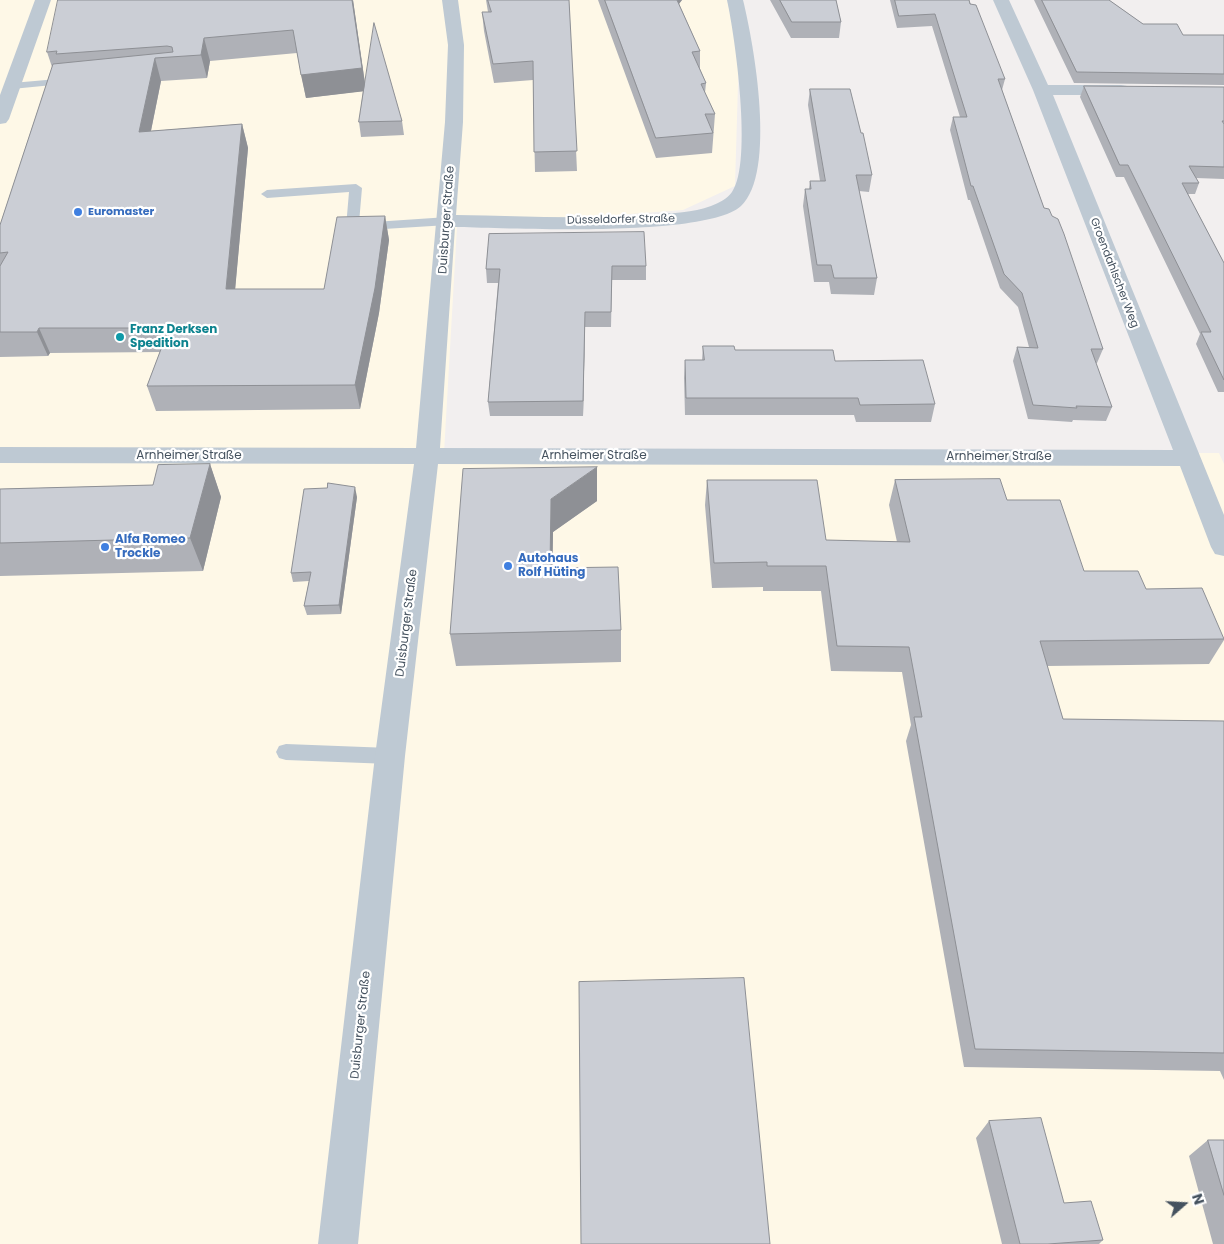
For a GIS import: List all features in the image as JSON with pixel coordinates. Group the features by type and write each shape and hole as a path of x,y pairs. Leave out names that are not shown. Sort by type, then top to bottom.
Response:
{"street":[{"path":"0,119 43,0"},
{"name":"Duisburger Straße","path":"338,1244 390,756 427,456 448,220 456,45 450,0"},
{"name":"Düsseldorfer Straße","path":"448,220 642,222 692,218 731,205 744,188 750,167 750,106 746,51 735,0"},
{"name":"Groendahlscher Weg","path":"1001,0 1042,90 1224,547"},
{"path":"1042,90 1138,90"},
{"name":"Arnheimer Straße","path":"0,456 1187,458"}],"lane":[{"path":"12,86 80,80"},
{"path":"267,194 356,188 352,227 448,220"},
{"path":"286,752 390,756"}],"shaded area":[{"path":"0,0 727,0 739,50 735,186 683,210 457,227 444,453 1219,453 1224,464 1224,1244 0,1244"}],"building":[{"path":"58,0 352,0 362,68 301,75 293,30 204,38 201,55 155,58 139,132 242,124 226,289 324,289 337,217 385,216 375,288 355,385 147,386 169,328 39,328 37,332 0,332 0,266 8,252 0,253 0,225 53,64 173,52 172,47 167,46 56,54 57,51 47,52"},
{"path":"488,0 569,0 577,151 534,152 533,61 493,64 482,12 491,12"},
{"path":"605,0 677,0 700,51 692,52 706,83 701,84 715,114 705,114 713,133 656,138"},
{"path":"780,0 836,0 841,22 792,22"},
{"path":"895,0 969,0 970,4 976,5 1005,79 998,79 1044,208 1049,209 1052,216 1058,219 1103,349 1091,349 1112,407 1076,406 1077,408 1033,405 1017,347 1038,348 1022,293 1004,274 973,186 971,186 953,117 967,117 935,14 899,16"},
{"path":"1042,0 1109,0 1143,24 1177,24 1183,35 1224,35 1224,74 1077,72"},
{"path":"374,23 402,121 359,122"},
{"path":"1084,86 1224,87 1224,121 1222,121 1224,124 1224,167 1189,166 1199,183 1182,183 1224,263 1224,380 1201,332 1211,332 1128,165 1120,165"},
{"path":"810,89 850,89 861,133 863,133 872,175 856,175 877,278 834,278 831,265 817,265 805,189 811,189 810,181 825,181"},
{"path":"644,232 646,266 612,266 611,312 585,312 583,401 488,402 500,269 486,269 489,234"},
{"path":"703,346 734,346 735,350 833,350 835,361 923,360 935,404 860,405 858,398 686,398 685,360 704,360"},
{"path":"210,464 190,538 0,543 0,489 153,485 158,465"},
{"name":"Autohaus Rolf Hüting","path":"597,467 551,499 550,568 618,567 621,630 450,634 463,469"},
{"path":"1000,479 1007,500 1060,500 1084,571 1138,571 1146,589 1202,588 1224,639 1040,641 1063,719 1224,721 1224,1053 975,1049 914,717 922,717 909,647 837,646 826,566 767,566 767,562 714,563 707,480 817,480 826,540 910,542 895,480"},
{"path":"328,483 355,487 339,605 304,606 311,572 291,573 304,489 327,488"},
{"path":"744,978 770,1244 581,1244 579,982"},
{"path":"1041,1118 1064,1203 1091,1201 1103,1240 1020,1244 989,1121"},
{"path":"1208,1140 1224,1140 1224,1195"}],"place":[{"name":"Euromaster","path":"78,212"},
{"name":"Franz Derksen Spedition","path":"120,337"},
{"name":"Alfa Romeo Trockle","path":"105,547"},
{"name":"Autohaus Rolf Hüting","path":"508,566"}]}
